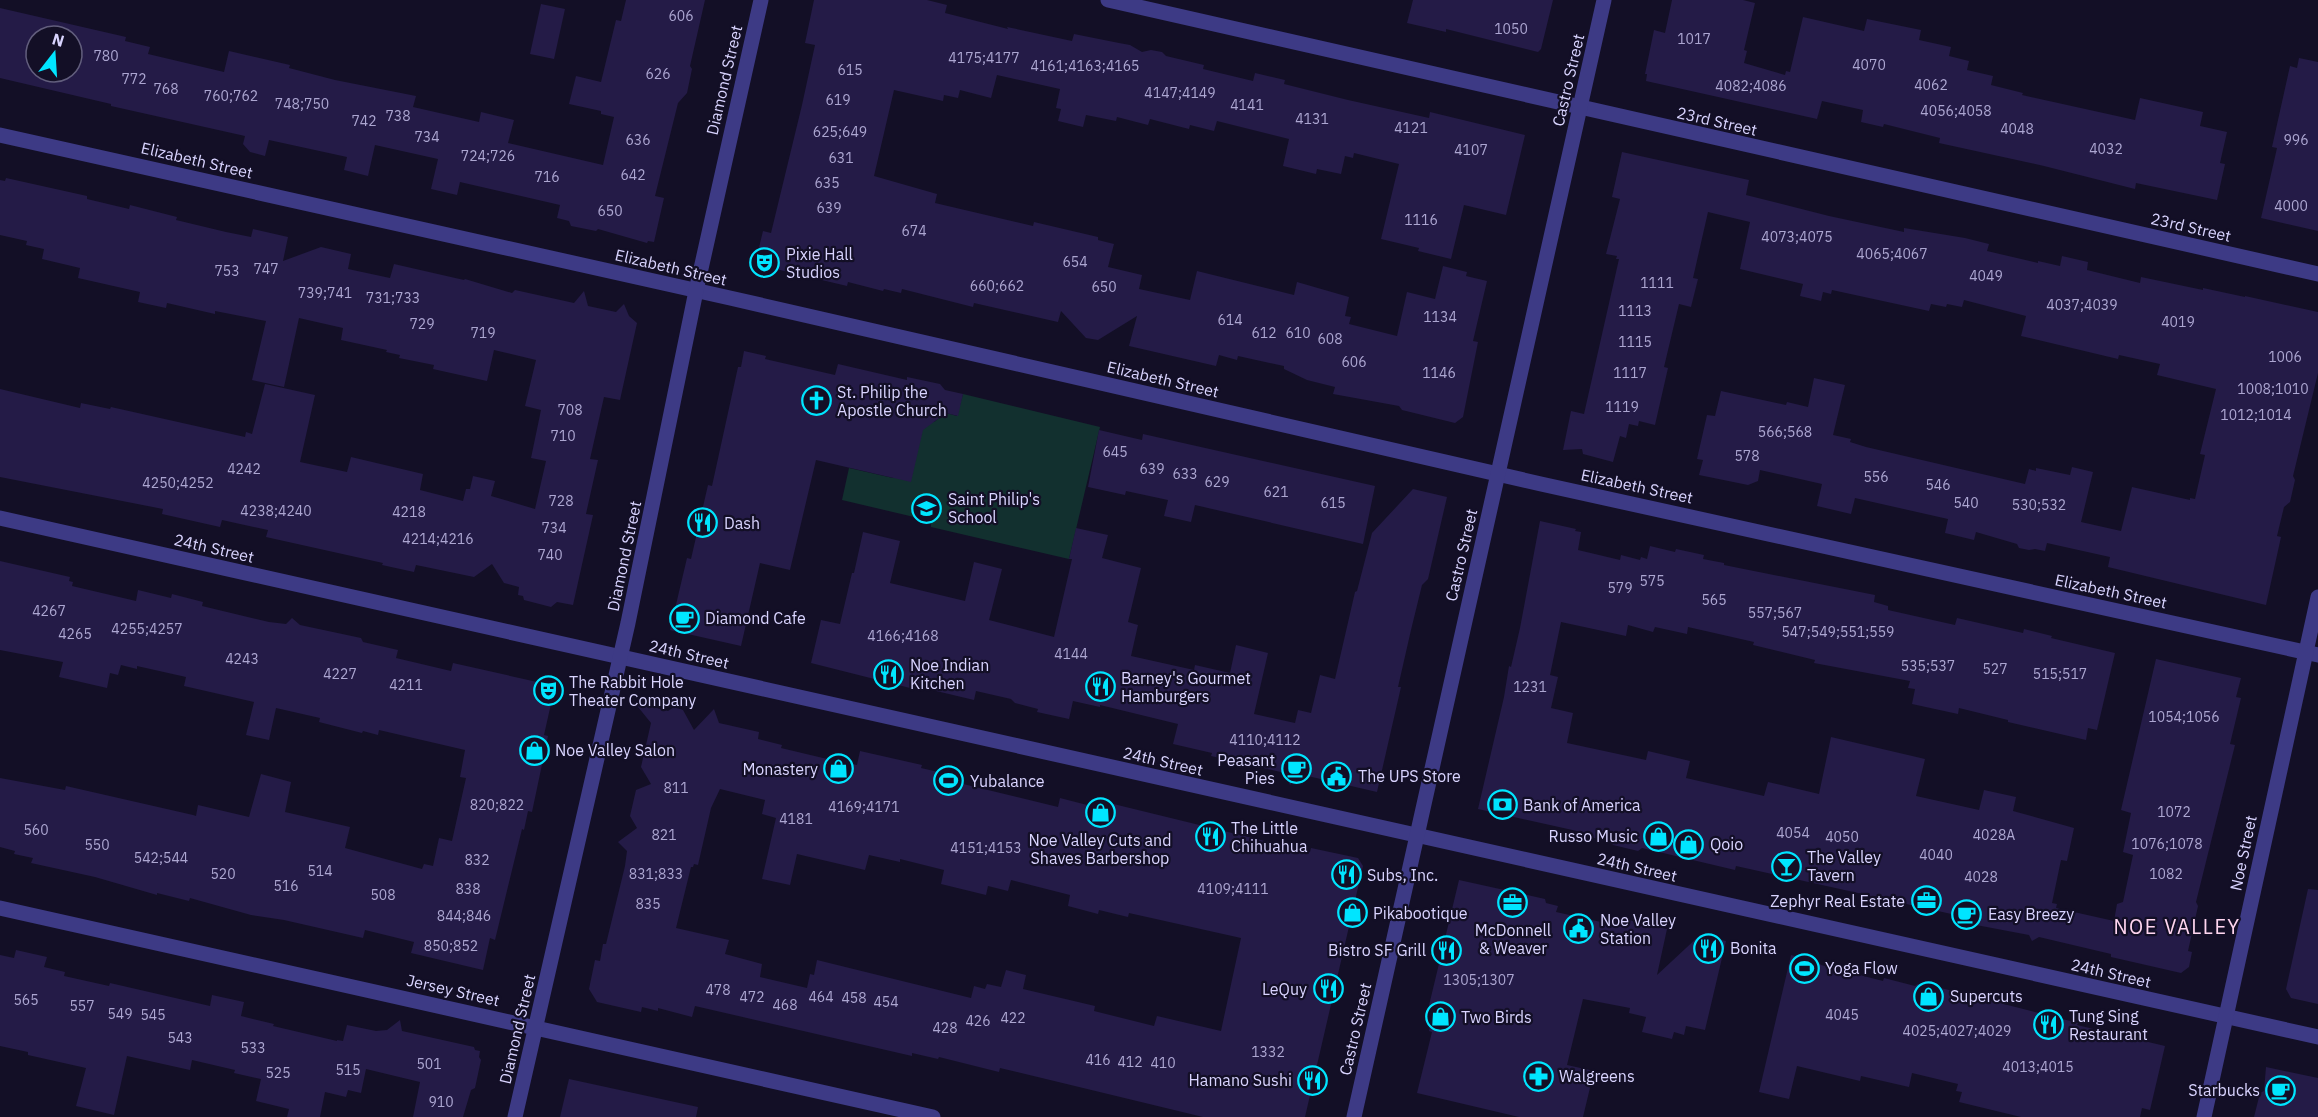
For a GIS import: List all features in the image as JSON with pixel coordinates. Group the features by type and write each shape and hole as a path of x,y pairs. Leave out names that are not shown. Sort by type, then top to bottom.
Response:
{"street":[{"name":"Diamond Street","path":"515,1117 621,657 696,291 760,0"},
{"name":"23rd Street","path":"1108,0 2318,274"},
{"name":"Castro Street","path":"1354,1117 1604,0"},
{"name":"Elizabeth Street","path":"0,135 1498,474 2311,654"},
{"name":"24th Street","path":"0,518 2318,1038"},
{"name":"Noe Street","path":"2204,1117 2311,654 2318,597"},
{"name":"Jersey Street","path":"0,908 933,1117"}],"green space":[{"path":"963,394 1100,427 1069,559 931,527 931,521 842,500 849,468 893,478 903,435 925,420 934,422 946,413 957,416"}],"building":[{"path":"626,0 705,0 690,66 692,69 687,93 678,103 655,196 664,198 654,242 648,241 647,243 598,229 596,231 571,226 569,221 557,218 560,205 460,182 457,195 431,189 438,159 375,145 368,176 344,170 347,157 269,140 265,156 250,152 243,144 245,136 26,84 84,84 84,27 126,37 125,41 150,47 148,54 224,72 229,51 290,65 289,68 335,80 416,96 413,107 479,122 481,112 514,120 508,143 603,165 614,117 601,114 601,111 569,104 576,76 601,82 616,20 621,21"},
{"path":"814,0 927,0 947,5 945,13 1008,29 1007,27 1072,41 1074,34 1130,45 1142,52 1151,50 1162,52 1166,56 1204,65 1203,69 1253,81 1255,73 1285,80 1284,84 1348,100 1429,118 1430,112 1525,135 1506,215 1464,205 1451,259 1381,239 1399,164 1354,153 1353,158 1345,156 1341,174 1317,169 1316,174 1283,166 1289,139 1217,121 1214,131 1190,125 1189,129 1150,119 1148,125 1117,117 1116,121 1086,115 1083,127 1058,121 1061,109 1056,108 1060,89 997,75 991,98 960,90 958,98 944,95 943,101 894,90 874,176 937,194 935,203 1033,226 1034,222 1098,237 1098,240 1114,244 1108,267 1142,275 1139,289 1190,300 1197,271 1294,295 1297,282 1349,297 1345,316 1351,317 1349,324 1397,336 1407,292 1435,299 1443,266 1467,272 1466,276 1487,281 1473,341 1478,342 1463,417 1455,423 1402,410 1399,406 1333,394 1335,387 1307,380 1284,369 1284,366 1238,356 1237,360 1219,355 1216,366 1129,346 1137,316 1098,340 1086,338 1061,311 1058,322 974,303 973,307 902,289 901,293 884,289 883,291 848,282 847,286 755,264 763,231 771,233 802,105 815,45 805,43"},
{"path":"1413,0 1553,0 1541,49 1538,52 1446,29 1446,32 1407,23"},
{"path":"1672,0 1743,0 1755,3 1744,50 1747,51 1744,63 1785,75 1786,71 1790,72 1803,17 1864,31 1867,19 1921,30 1919,40 1951,47 1949,56 1969,61 1967,70 1993,76 1991,85 2023,93 2022,95 2135,120 2140,98 2203,112 2200,126 2227,132 2220,163 2225,164 2217,200 2136,183 2135,189 1939,143 1940,138 1884,124 1883,127 1861,122 1863,110 1822,101 1817,119 1646,81 1647,74 1645,74 1654,30 1665,33"},
{"path":"541,4 565,9 554,59 530,54"},
{"path":"0,8 70,24 24,24 24,84 0,78"},
{"path":"2299,58 2318,62 2318,231 2261,218 2277,148 2272,147 2290,66 2297,68"},
{"path":"1622,152 1749,180 1746,195 1829,216 1904,232 1904,228 1965,238 1989,244 1987,251 2038,263 2038,261 2060,266 2062,256 2088,262 2087,270 2140,283 2141,277 2318,312 2318,373 2293,476 2295,480 2290,502 2284,507 2277,536 2281,537 2266,605 2108,567 2110,557 2047,543 2045,551 2029,550 2019,548 2017,544 1976,532 1974,540 1945,533 1948,519 1855,498 1851,514 1817,506 1822,484 1760,470 1758,481 1748,485 1699,475 1703,460 1697,459 1707,415 1715,416 1721,391 1786,405 1787,402 1808,407 1814,378 1845,385 1833,435 1851,439 1850,442 1866,447 2025,484 2029,469 2036,471 2036,468 2070,475 2072,467 2093,472 2081,522 2121,531 2132,487 2190,500 2190,498 2195,499 2205,455 2200,454 2216,389 2157,375 2160,364 2119,355 2118,359 2021,336 2026,316 1964,300 1962,307 1931,304 1929,311 1832,290 1831,294 1823,292 1821,301 1800,296 1803,284 1740,269 1750,222 1708,212 1693,278 1698,279 1691,307 1679,304 1664,367 1668,368 1655,425 1639,421 1638,426 1629,424 1626,438 1620,436 1613,462 1583,454 1582,449 1563,450 1571,411 1584,414 1619,259 1616,259 1617,256 1606,254 1620,199 1612,197"},
{"path":"6,178 87,196 87,199 129,209 130,205 177,217 176,220 226,232 251,237 253,229 288,237 283,261 321,247 351,254 348,269 390,278 394,264 465,279 512,293 515,290 574,303 584,291 588,306 616,312 624,304 629,316 637,323 620,400 604,397 590,459 598,460 586,514 593,515 573,605 557,602 551,607 524,600 523,596 518,595 519,587 504,583 492,564 474,577 416,565 414,572 266,537 268,530 222,520 220,527 162,514 163,509 0,477 0,389 80,408 81,403 110,409 111,407 245,437 246,432 252,434 265,384 315,395 300,462 347,472 351,457 423,474 420,490 463,501 466,489 470,489 473,476 495,481 491,496 535,509 546,461 531,458 541,410 525,406 536,360 494,350 487,381 433,369 434,365 399,358 400,355 386,352 387,350 341,340 343,328 299,318 284,387 252,380 266,321 215,311 215,314 167,303 166,308 138,302 140,292 78,278 80,268 42,259 44,249 26,245 27,241 0,235 0,180 5,181"},
{"path":"744,351 766,356 765,359 835,375 838,364 907,380 907,377 940,384 945,390 963,394 958,416 946,413 923,430 911,482 816,460 790,570 760,563 741,646 670,630 687,558 691,559 708,485 712,486 738,367 741,367"},
{"path":"1099,430 1142,440 1143,434 1375,486 1363,544 1195,505 1191,522 1164,516 1168,500 1126,491 1125,495 1088,487"},
{"path":"1413,489 1447,497 1428,579 1422,585 1411,630 1398,687 1401,687 1377,792 1299,774 1290,785 1285,773 1211,756 1212,753 1173,744 1178,724 1100,705 1100,707 1073,701 1069,719 1037,712 1038,709 1015,703 1011,699 976,691 974,700 911,685 910,688 811,663 821,620 840,624 863,532 900,541 890,583 965,601 974,562 1002,569 989,620 1054,637 1072,559 1069,559 1076,528 1108,535 1102,558 1141,568 1128,622 1138,625 1131,656 1194,670 1195,665 1230,673 1236,645 1268,653 1254,714 1295,723 1298,710 1311,713 1320,675 1335,679 1355,592 1372,533"},
{"path":"1540,521 1581,532 1578,550 1620,560 1621,555 1640,560 1641,557 1647,559 1650,546 1675,552 1676,549 1704,555 1703,559 1724,563 1724,565 1875,595 1874,602 1888,606 1888,610 1955,625 1957,618 2023,633 2024,629 2052,636 2051,638 2115,653 2097,730 2088,728 2086,740 1959,708 1958,714 1912,704 1915,689 1908,688 1910,681 1814,663 1815,660 1753,645 1754,642 1688,627 1687,634 1655,627 1653,632 1628,625 1626,636 1561,622 1550,675 1558,677 1551,708 1573,713 1567,743 1646,760 1648,751 1690,761 1686,778 1764,796 1768,782 1819,794 1831,737 1925,759 1916,796 1979,810 1984,790 2016,797 2013,811 2074,828 2067,861 2061,860 2052,903 2057,904 2056,908 2114,921 2117,904 2123,902 2133,855 2123,852 2131,813 2121,810 2156,659 2241,678 2236,697 2241,698 2230,744 2235,745 2196,902 2198,906 2188,951 2192,952 2189,967 2181,973 2039,937 2032,941 2029,935 1955,921 1956,915 1893,901 1892,904 1866,898 1867,895 1736,866 1735,870 1642,848 1638,851 1613,845 1610,841 1585,836 1586,833 1478,809 1509,666 1511,667 1520,628"},
{"path":"0,561 70,577 69,581 73,582 72,586 136,601 138,590 171,598 172,594 203,602 202,606 269,622 286,624 292,618 300,625 361,638 363,642 398,650 396,658 451,671 453,663 555,686 544,735 548,736 532,812 528,811 524,830 522,829 495,940 490,938 483,970 411,953 414,942 365,930 363,938 251,915 190,898 189,901 157,893 157,895 95,877 31,863 33,858 14,854 15,851 0,847 0,778 65,790 66,786 196,816 198,805 249,817 261,774 291,782 285,812 350,827 345,848 422,869 424,864 433,866 439,838 452,841 466,778 460,777 465,750 379,730 378,735 363,731 362,733 319,722 320,718 276,708 269,740 246,735 254,702 184,686 186,677 137,666 137,669 121,665 118,675 110,673 107,688 59,677 63,662 0,650"},
{"path":"634,702 668,711 674,707 683,710 694,730 714,709 719,723 759,732 758,739 782,745 781,748 823,758 857,765 860,751 922,765 921,768 960,777 959,783 1058,807 1060,798 1091,806 1093,799 1310,852 1311,848 1358,858 1363,866 1305,1117 1203,1117 1000,1068 999,1072 939,1057 938,1059 912,1053 912,1056 695,1006 692,1017 658,1008 658,1011 642,1007 641,1012 597,1002 589,989 595,960 600,961 603,944 606,944 627,851 618,842 637,828 630,816 636,790 651,784 641,767 651,723","holes":["720,789 765,800 762,814 776,818 762,879 790,885 797,854 865,870 869,855 900,862 900,859 944,870 941,884 986,895 988,886 1008,891 1011,880 1070,895 1068,906 1098,914 1099,910 1128,917 1129,913 1241,938 1221,1031 1157,1016 1154,1026 1094,1011 1095,1006 1023,989 1026,975 1006,970 1001,987 987,984 985,989 974,986 971,998 817,960 814,975 810,974 807,988 760,977 762,964 725,954 729,940 676,928 691,867 694,864 698,865 711,808"]},
{"path":"1459,880 1545,899 1546,903 1558,906 1556,912 1601,922 1603,914 1667,929 1657,975 1700,935 1726,941 1705,1030 1686,1026 1684,1035 1674,1032 1672,1039 1642,1032 1646,1017 1629,1013 1630,1008 1583,999 1567,1065 1594,1071 1583,1117 1519,1117 1417,1093 1432,1032 1429,1031 1432,1020 1426,1018"},
{"path":"2308,889 2318,890 2318,1004 2291,998 2286,989"},
{"path":"16,950 47,957 44,967 65,972 64,976 109,986 110,983 210,1006 212,995 244,1002 241,1016 337,1041 343,1041 347,1025 376,1031 387,1030 400,1020 402,1031 474,1047 475,1050 480,1051 481,1060 475,1088 471,1090 463,1117 413,1117 420,1082 366,1069 361,1093 348,1090 346,1097 325,1092 320,1117 287,1117 289,1109 256,1101 261,1079 192,1060 190,1070 127,1056 114,1115 76,1106 86,1068 0,1046 0,955 14,958"},
{"path":"1791,955 1883,981 1884,978 1915,986 1918,984 1945,989 2165,1046 2150,1110 2142,1108 2140,1117 2021,1117 1959,1102 1962,1092 1956,1091 1958,1084 1912,1073 1909,1087 1861,1076 1860,1081 1797,1066 1789,1099 1759,1092"},
{"path":"2266,1067 2318,1078 2318,1117 2254,1117 2260,1093 2264,1091"},
{"path":"569,1079 698,1107 696,1117 560,1117"}],"place":[{"name":"Pixie Hall Studios","path":"765,263"},
{"name":"St. Philip the Apostle Church","path":"816,401"},
{"name":"Saint Philip's School","path":"927,508"},
{"name":"Dash","path":"703,523"},
{"name":"Diamond Cafe","path":"684,618"},
{"name":"Noe Indian Kitchen","path":"889,674"},
{"name":"Barney's Gourmet Hamburgers","path":"1100,687"},
{"name":"The Rabbit Hole Theater Company","path":"548,691"},
{"name":"Noe Valley Salon","path":"534,750"},
{"name":"Monastery","path":"839,769"},
{"name":"Peasant Pies","path":"1296,769"},
{"name":"The UPS Store","path":"1337,776"},
{"name":"Yubalance","path":"949,781"},
{"name":"Bank of America","path":"1502,805"},
{"name":"Noe Valley Cuts and Shaves Barbershop","path":"1100,812"},
{"name":"Russo Music","path":"1659,836"},
{"name":"The Little Chihuahua","path":"1210,837"},
{"name":"Qoio","path":"1689,844"},
{"name":"The Valley Tavern","path":"1786,866"},
{"name":"Subs, Inc.","path":"1346,875"},
{"name":"Zephyr Real Estate","path":"1926,901"},
{"name":"McDonnell & Weaver","path":"1513,902"},
{"name":"Pikabootique","path":"1352,913"},
{"name":"Easy Breezy","path":"1967,914"},
{"name":"Noe Valley Station","path":"1579,929"},
{"name":"Bonita","path":"1709,948"},
{"name":"Bistro SF Grill","path":"1447,950"},
{"name":"Yoga Flow","path":"1804,968"},
{"name":"LeQuy","path":"1328,989"},
{"name":"Supercuts","path":"1929,996"},
{"name":"Two Birds","path":"1440,1017"},
{"name":"Tung Sing Restaurant","path":"2048,1025"},
{"name":"Walgreens","path":"1538,1076"},
{"name":"Hamano Sushi","path":"1313,1080"},
{"name":"Starbucks","path":"2281,1090"}],"district":[{"name":"NOE VALLEY","path":"2177,926"}]}
